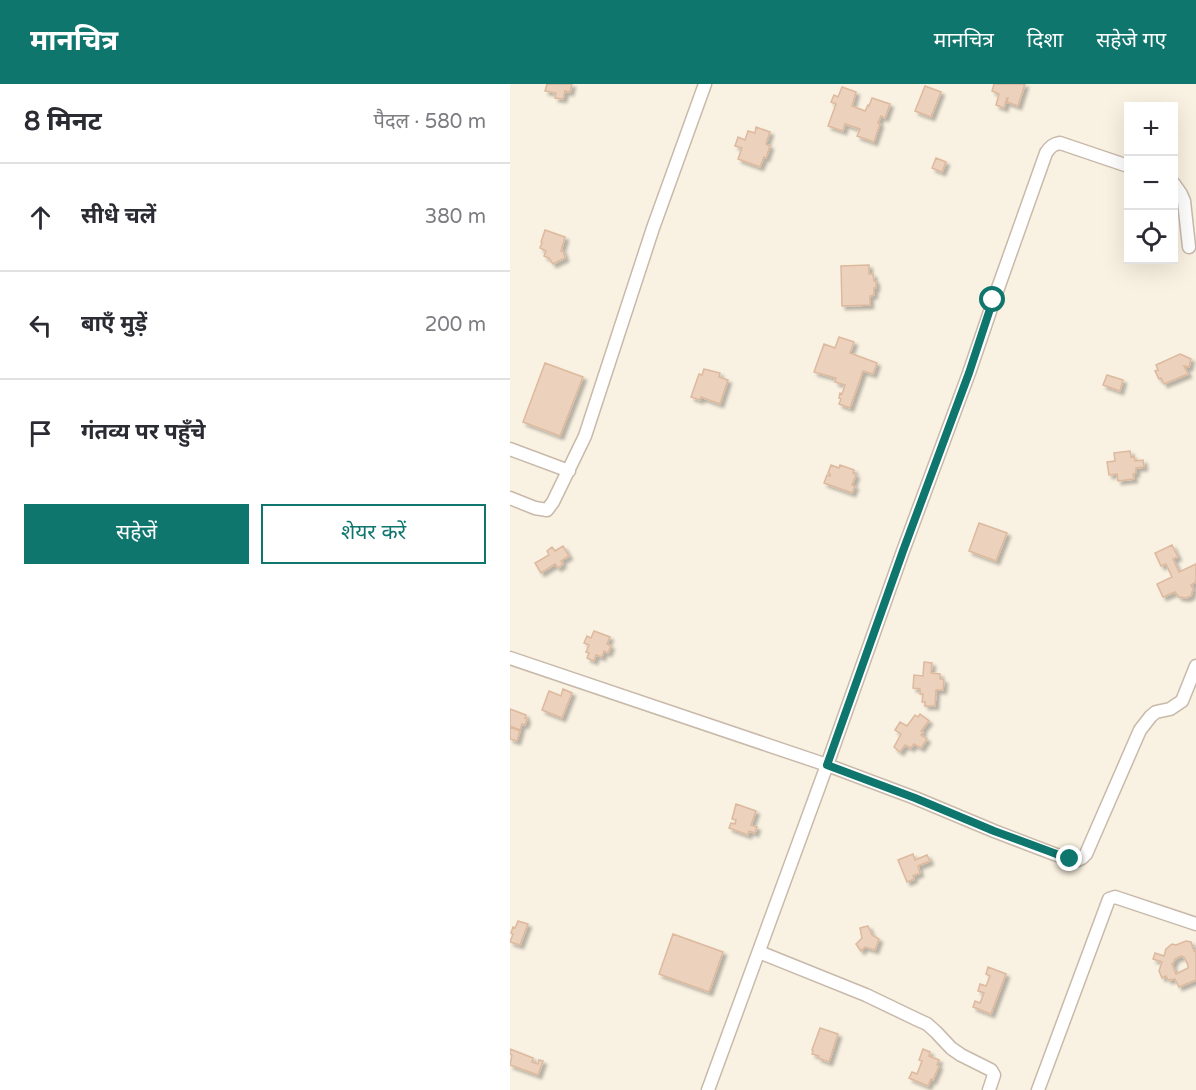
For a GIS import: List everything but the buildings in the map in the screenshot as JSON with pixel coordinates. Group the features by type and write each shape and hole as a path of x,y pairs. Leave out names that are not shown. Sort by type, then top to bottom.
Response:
{"street":[{"path":"510,498 547,510 569,471 585,436 653,228 705,84"},
{"path":"708,1090 969,373 1046,153 1050,147 1060,144 1124,165"},
{"path":"1178,190 1184,201 1189,247"},
{"path":"510,448 569,471"},
{"path":"510,658 827,765 1002,834 1078,860 1086,854 1140,730 1155,712 1170,709 1182,701 1196,666"},
{"path":"1038,1090 1108,899 1115,897 1196,924"},
{"path":"759,952 866,995 927,1024 951,1048 991,1070 994,1074 989,1090"}],"route":[{"path":"993,300 969,373 827,765 1070,859"}]}
